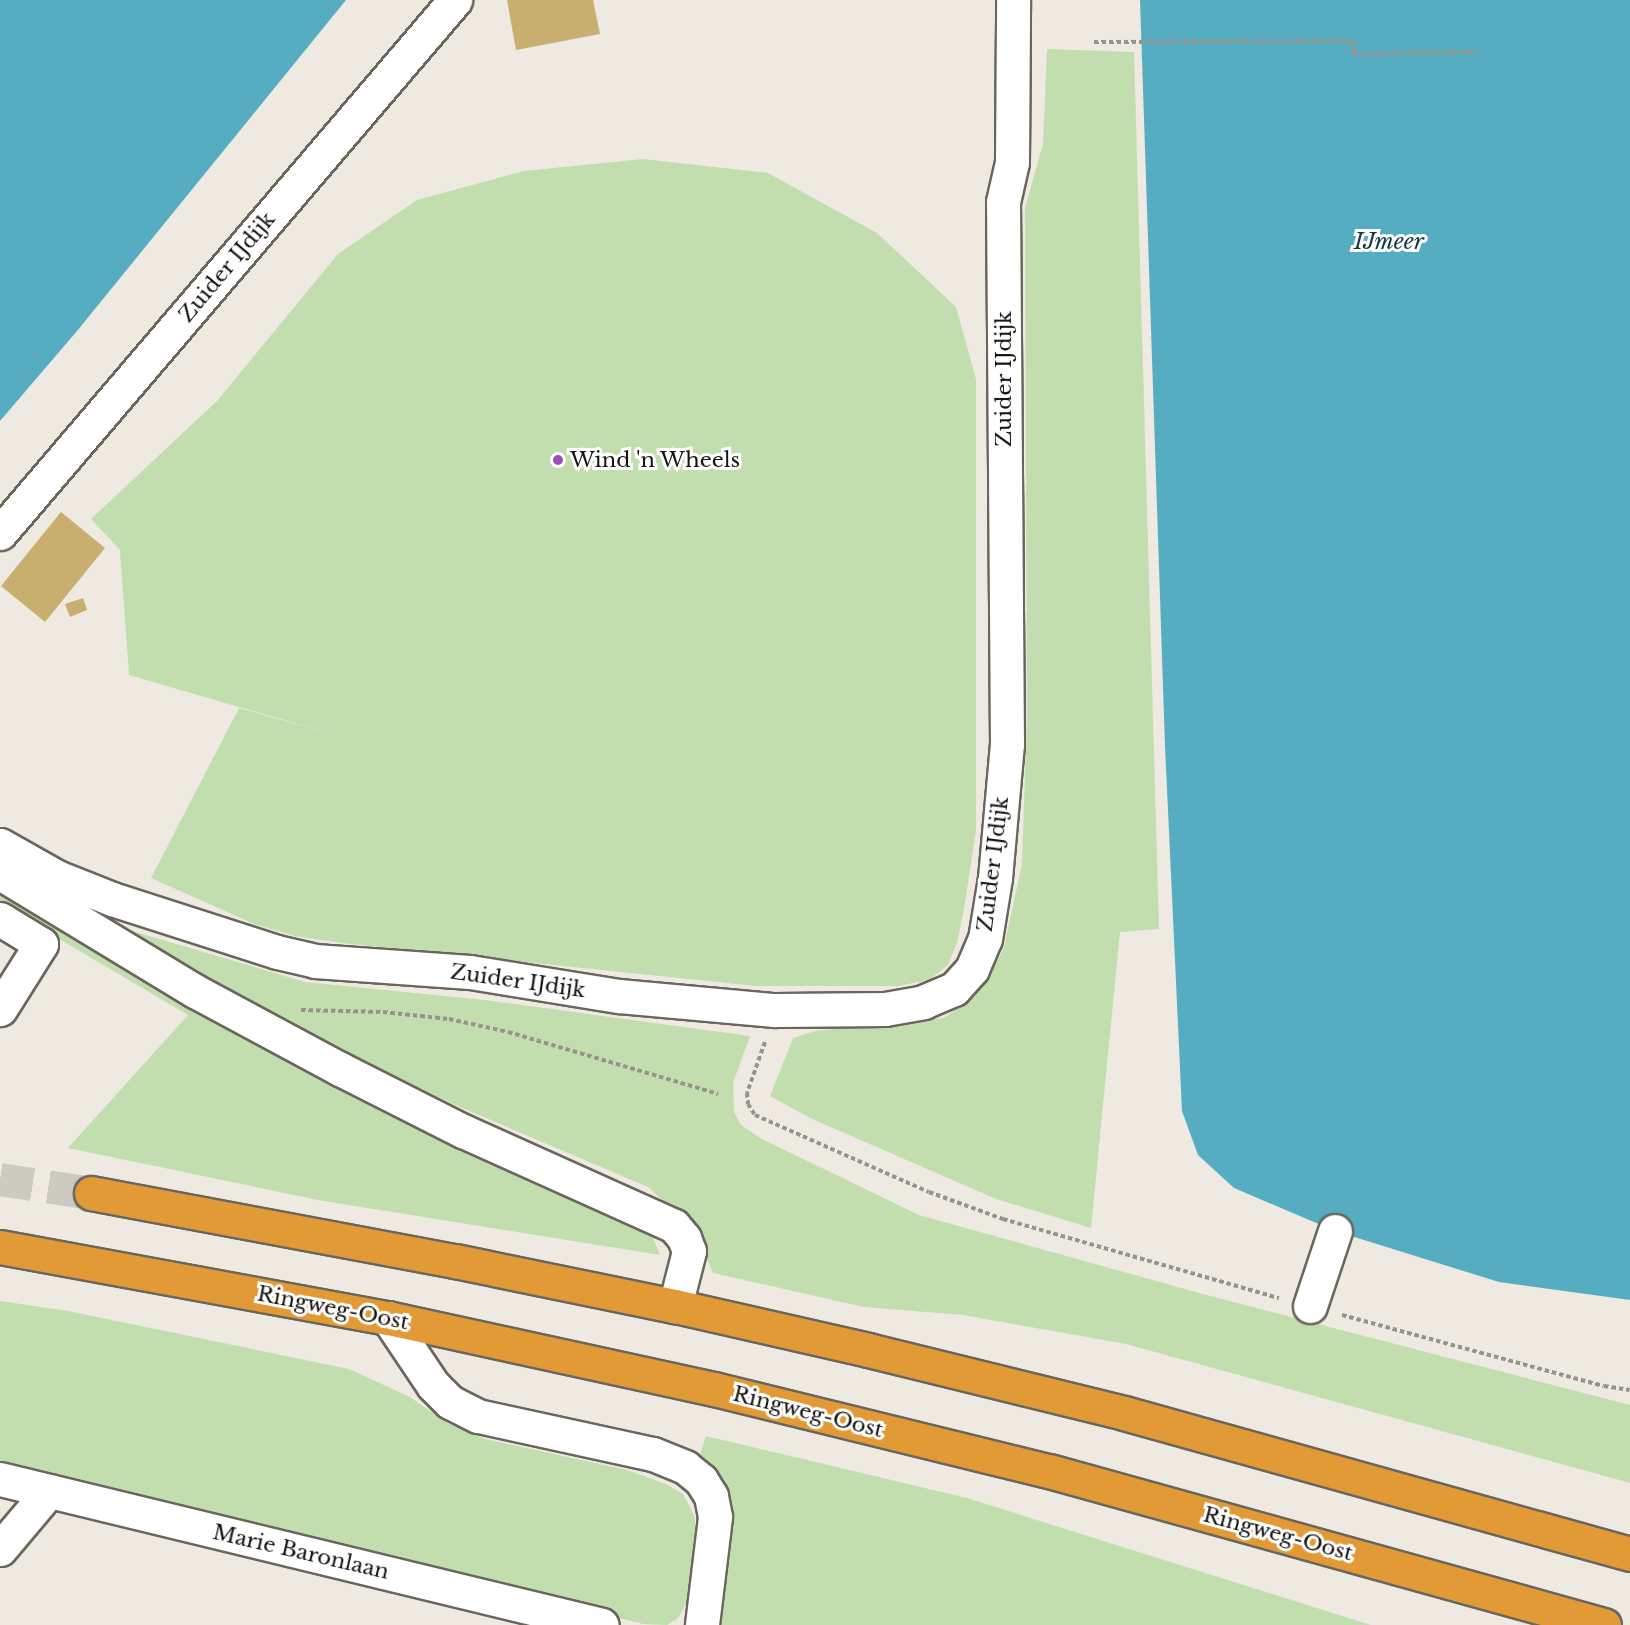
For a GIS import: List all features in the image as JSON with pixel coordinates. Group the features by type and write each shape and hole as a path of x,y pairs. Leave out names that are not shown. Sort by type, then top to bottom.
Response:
{"highway":[{"path":"92,1193 433,1257 675,1306 1124,1413 1623,1552"},
{"name":"Ringweg-Oost","path":"0,1246 388,1318 714,1389 1049,1471 1564,1612 1604,1625"}],"street":[{"name":"Zuider IJdijk","path":"0,533 455,0"},
{"name":"Zuider IJdijk","path":"0,845 57,877 112,899 267,949 315,961 470,972 619,996 774,1010 885,1009 922,1002 954,989 972,969 985,939 995,878 1007,744 1003,202 1012,162 1012,0"},
{"path":"0,873 195,991 340,1069 463,1131 674,1226 684,1238 689,1251 675,1306"},
{"path":"0,919 41,944 0,1009"},
{"path":"1310,1306 1335,1231"},
{"path":"388,1318 433,1385 450,1402 469,1412 478,1416 653,1454 685,1467 701,1480 711,1496 714,1517 702,1625"},
{"name":"Marie Baronlaan","path":"0,1479 600,1625"},
{"path":"0,1549 49,1491"}],"path":[{"path":"1094,42 1353,41 1354,54 1477,52"},
{"path":"292,1009 383,1012 449,1019 507,1032 718,1095"},
{"path":"774,1010 773,1022 747,1093 748,1104 755,1115 929,1192 1003,1219 1310,1306 1604,1386 1630,1390"}],"green space":[{"path":"1047,49 1134,52 1159,929 1120,932 1091,1228 996,1199 810,1118 770,1096 793,1038 815,1031 944,1018 975,996 1003,951 1022,864 1027,713 1025,208 1043,144"},
{"name":"Wind 'n Wheels","path":"643,159 768,173 877,233 956,307 976,379 976,831 957,943 948,965 929,980 898,986 756,986 342,943 295,936 254,924 151,878 239,708 332,734 129,675 120,550 91,519 217,401 338,254 417,200 524,171"},
{"path":"0,883 624,1214 652,1235 660,1255 318,1200 68,1148 188,1015 0,904"},
{"path":"98,921 305,982 485,1000 750,1036 733,1083 734,1112 741,1125 760,1138 919,1215 1203,1294 1630,1405 1630,1483 1126,1344 963,1315 864,1307 713,1273 695,1230 648,1187 453,1104 223,992"},
{"path":"0,1301 68,1311 349,1369 410,1397 447,1423 485,1439 627,1470 666,1484 683,1494 694,1515 698,1541 690,1597 678,1618 667,1625 643,1624 0,1466"},
{"path":"706,1436 967,1498 1371,1625 719,1625 732,1530 728,1493 717,1469 699,1458"}],"water":[{"path":"0,0 346,0 77,331 0,421"},
{"name":"IJmeer","path":"1140,0 1630,0 1630,1300 1499,1282 1335,1231 1234,1188 1198,1155 1182,1111 1165,746"}],"building":[{"path":"507,0 593,0 600,34 516,50"},
{"path":"61,512 105,548 45,622 1,586"},
{"path":"83,598 87,610 70,617 65,604"}],"tunnel":[{"path":"0,1179 91,1193"}],"place":[{"name":"Wind 'n Wheels","path":"558,460"}]}
